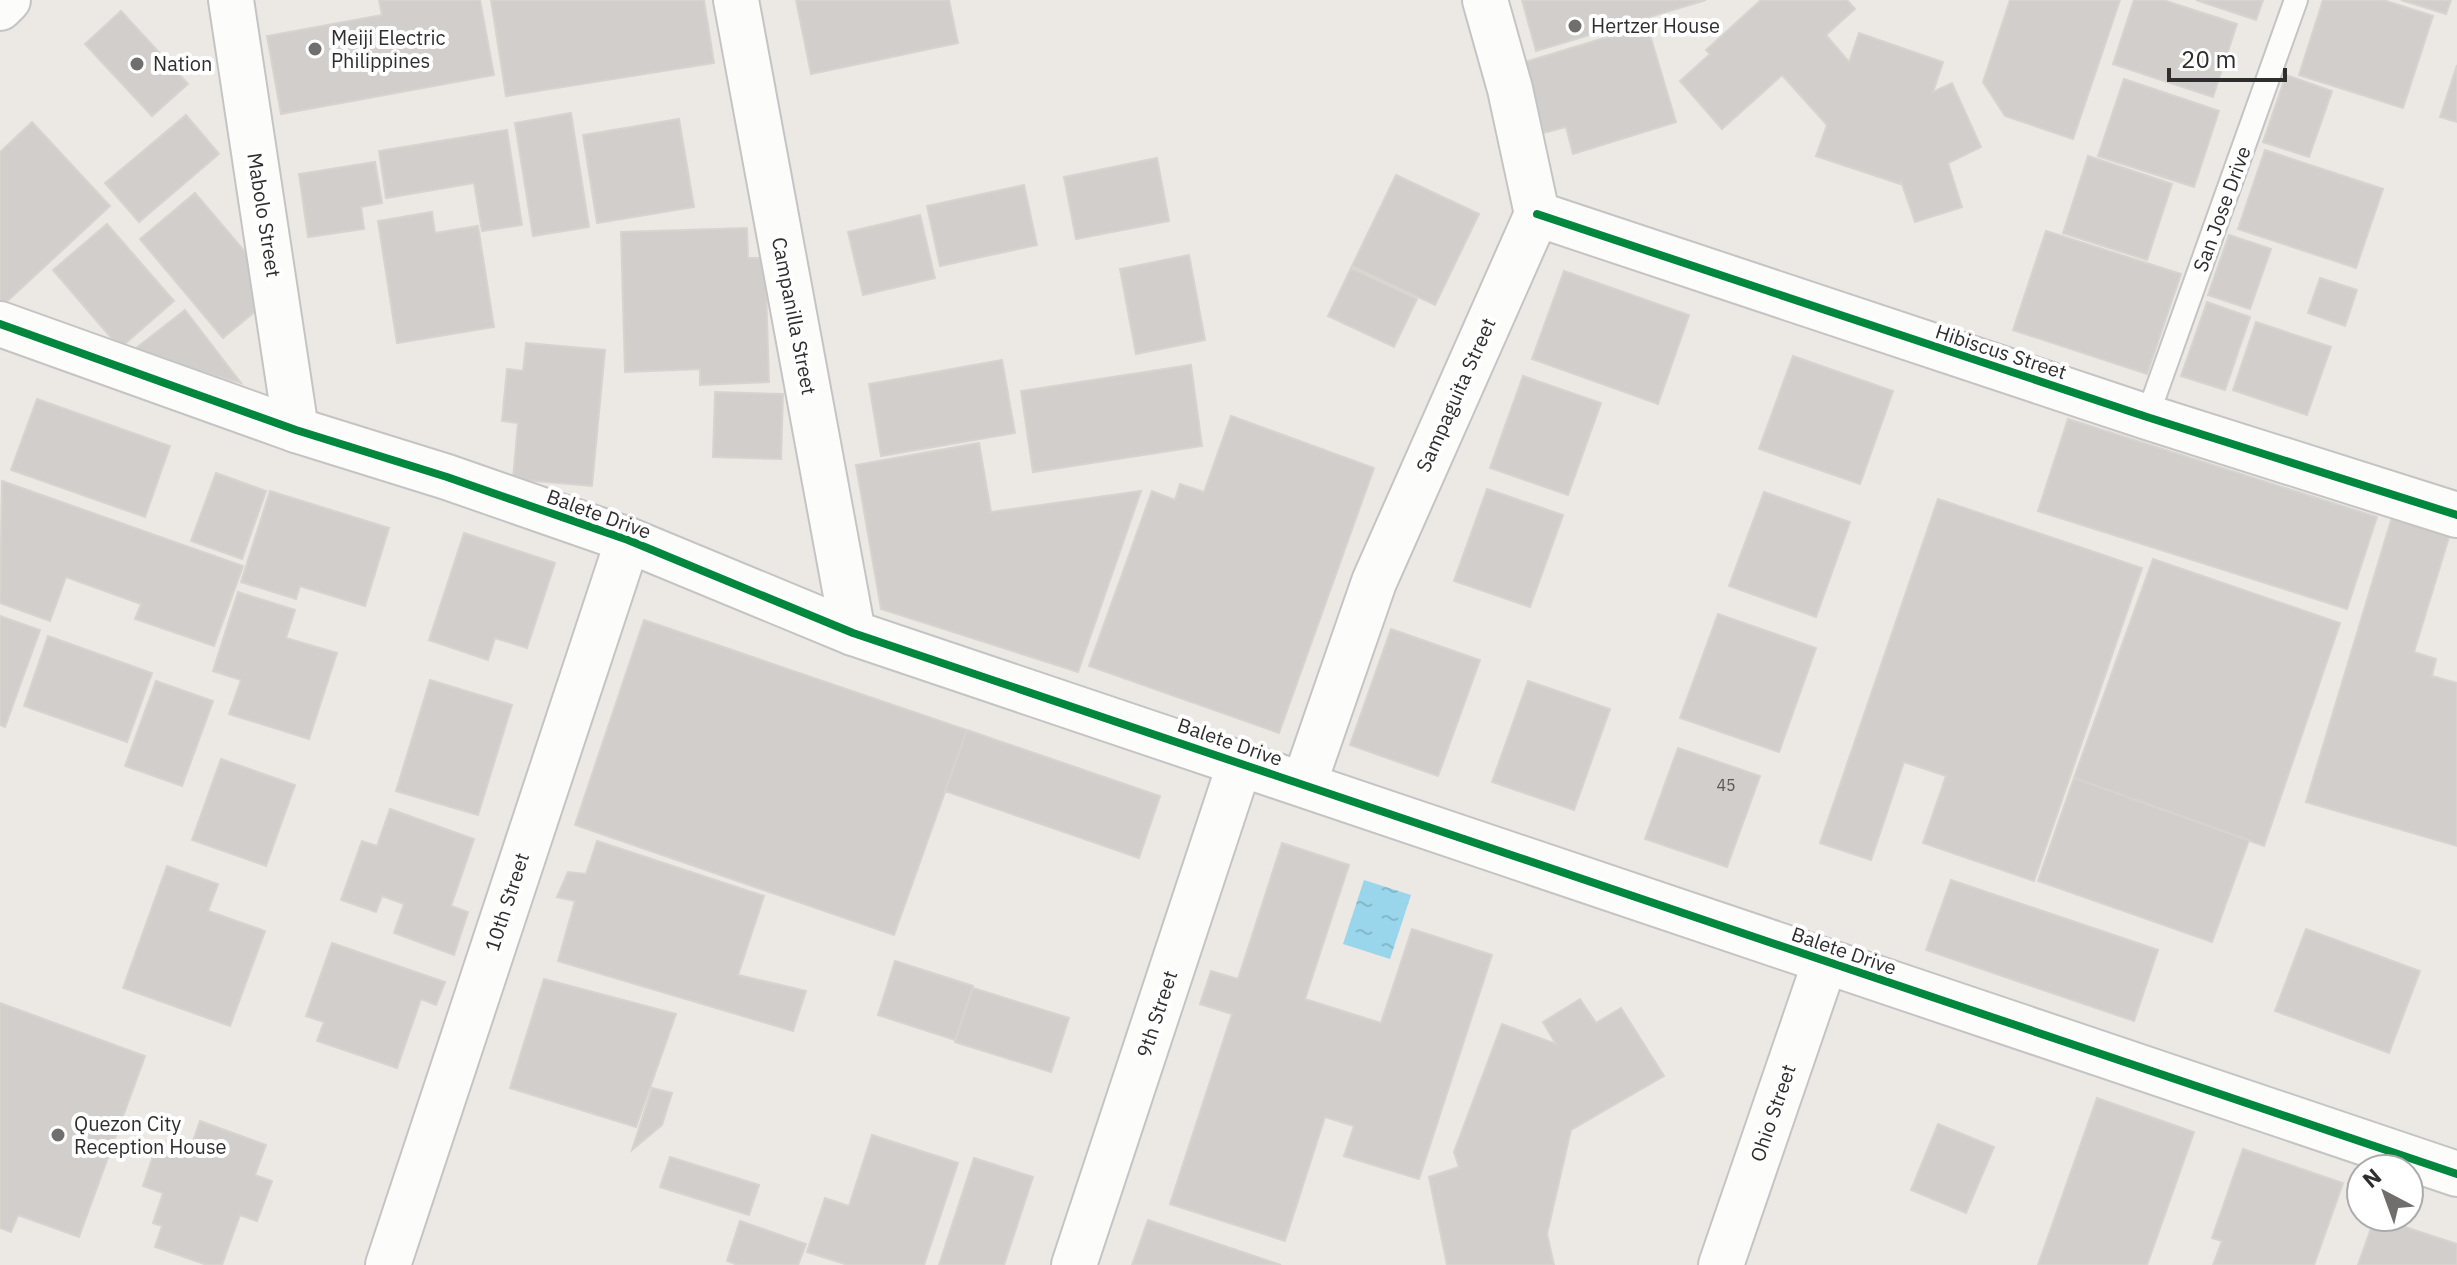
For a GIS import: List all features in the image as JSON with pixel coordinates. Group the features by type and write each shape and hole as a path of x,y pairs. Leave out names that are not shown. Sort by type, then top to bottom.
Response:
{"street":[{"path":"0,8 8,0"},
{"name":"Mabolo Street","path":"231,0 296,430"},
{"name":"Campanilla Street","path":"736,0 853,633"},
{"path":"1485,0 1519,126 1537,214"},
{"name":"Hibiscus Street","path":"1537,214 2147,417 2457,515"},
{"name":"Sampaguita Street","path":"1304,784 1374,582 1537,214"},
{"name":"Balete Drive","path":"1,329 628,540 853,633 2457,1174"},
{"name":"10th Street","path":"388,1265 628,540"},
{"name":"9th Street","path":"1074,1265 1240,763"},
{"name":"Ohio Street","path":"1721,1265 1825,962"}],"lane":[{"name":"San Jose Drive","path":"2147,417 2296,0"}],"water":[{"path":"1364,880 1411,895 1390,959 1343,944"}],"building":[{"path":"379,0 480,0 494,75 281,114 267,36 382,15"},
{"path":"491,0 704,0 714,63 506,96"},
{"path":"796,0 949,0 958,43 811,74"},
{"name":"Hertzer House","path":"1522,0 1706,0 1536,51"},
{"path":"1761,0 1847,0 1855,9 1826,35 1849,62 1859,33 1943,62 1933,92 1952,83 1981,147 1948,163 1962,207 1915,222 1901,181 1900,184 1816,156 1827,125 1782,75 1722,129 1680,81 1710,54 1706,50"},
{"path":"2010,0 2120,0 2073,139 2005,116 1983,82"},
{"path":"2134,0 2163,0 2237,24 2213,97 2113,64"},
{"path":"2196,0 2263,0 2256,20"},
{"path":"2323,0 2383,0 2433,16 2403,108 2299,75"},
{"path":"2401,0 2451,0 2446,14"},
{"name":"Nation","path":"121,11 188,84 152,116 85,44"},
{"path":"1647,25 1676,122 1573,154 1566,127 1543,133 1522,63"},
{"path":"2457,65 2457,122 2440,117"},
{"path":"2286,75 2332,91 2309,157 2263,142"},
{"path":"2124,79 2219,111 2194,187 2098,156"},
{"path":"571,113 589,227 533,236 515,123"},
{"path":"186,115 219,154 139,222 105,183"},
{"path":"679,119 694,207 597,223 583,135"},
{"path":"32,122 110,206 0,308 0,152"},
{"path":"507,130 522,225 482,231 474,183 386,198 379,151"},
{"path":"2265,150 2383,189 2356,268 2238,229"},
{"path":"2088,156 2172,184 2147,260 2063,233"},
{"path":"1157,158 1169,221 1076,239 1064,177"},
{"path":"375,162 382,203 361,207 364,229 308,237 299,174"},
{"path":"1396,175 1479,214 1435,305 1352,266"},
{"path":"1024,185 1037,245 940,266 927,206"},
{"path":"195,193 252,260 258,309 223,338 140,239"},
{"path":"432,212 435,233 478,226 494,327 397,343 378,221"},
{"path":"920,215 935,278 863,295 848,232"},
{"path":"107,224 174,301 120,348 53,270"},
{"path":"747,228 748,258 765,258 769,382 700,385 700,369 625,372 621,232"},
{"path":"2046,231 2181,274 2147,374 2013,330"},
{"path":"2229,235 2271,249 2250,309 2208,295"},
{"path":"1189,255 1205,340 1136,354 1120,269"},
{"path":"1351,268 1417,299 1394,347 1328,316"},
{"path":"1564,271 1689,315 1658,404 1532,359"},
{"path":"2320,278 2357,290 2345,326 2308,313"},
{"path":"2207,302 2250,317 2225,390 2181,376"},
{"path":"185,310 241,383 131,352"},
{"path":"2256,322 2331,347 2307,415 2233,390"},
{"path":"526,343 605,350 592,486 513,479 518,423 502,421 507,369 523,371"},
{"path":"1793,356 1893,391 1860,484 1759,449"},
{"path":"1002,360 1015,433 881,456 869,384"},
{"path":"1191,365 1202,446 1033,472 1021,391"},
{"path":"1523,376 1601,403 1568,495 1490,468"},
{"path":"715,392 783,394 781,459 713,457"},
{"path":"37,399 170,446 145,517 11,470"},
{"path":"1231,416 1374,468 1279,733 1089,666 1152,491 1175,500 1180,484 1204,492"},
{"path":"2068,419 2377,517 2347,609 2038,511"},
{"path":"979,443 991,512 1141,491 1078,672 881,609 856,465"},
{"path":"216,473 266,491 242,559 191,541"},
{"path":"2,481 243,566 214,646 135,619 141,604 66,577 50,621 0,603"},
{"path":"1487,489 1563,515 1530,607 1454,581"},
{"path":"270,491 389,528 365,606 300,586 296,599 241,582"},
{"path":"1764,492 1850,522 1816,617 1729,586"},
{"path":"1938,499 2142,568 2034,881 1923,843 1946,776 1904,762 1871,860 1820,843"},
{"path":"2392,517 2450,534 2414,652 2436,659 2432,676 2457,683 2457,846 2306,802"},
{"path":"464,533 555,563 527,648 495,638 488,660 429,640"},
{"path":"2153,559 2340,623 2264,846 2074,778"},
{"path":"238,592 295,610 286,638 337,653 309,739 229,714 241,680 213,671"},
{"path":"1718,614 1816,648 1779,752 1680,718"},
{"path":"0,616 40,630 5,727 0,725"},
{"path":"644,620 967,730 894,935 575,825"},
{"path":"1391,629 1480,660 1438,776 1350,745"},
{"path":"48,636 152,673 127,742 24,706"},
{"path":"430,680 512,705 478,815 396,791"},
{"path":"156,681 213,701 182,786 125,766"},
{"path":"1528,681 1610,709 1574,810 1492,782"},
{"path":"967,730 1160,796 1139,858 945,791"},
{"path":"1678,748 1760,776 1727,867 1645,839"},
{"path":"221,759 295,785 266,866 192,840"},
{"path":"2074,778 2249,840 2212,942 2038,881"},
{"path":"390,809 474,839 451,906 468,912 454,955 394,933 404,904 382,896 376,912 341,900 362,841 377,846"},
{"path":"597,841 764,896 738,975 806,991 793,1031 558,961 575,901 557,897 568,872 586,874"},
{"path":"1282,843 1349,865 1305,999 1381,1023 1412,929 1492,955 1419,1179 1344,1156 1354,1126 1325,1117 1285,1241 1170,1204 1232,1014 1200,1004 1211,971 1238,979"},
{"path":"167,866 218,884 208,911 265,931 230,1026 123,988"},
{"path":"1951,880 2158,950 2134,1021 1926,950"},
{"path":"2306,929 2420,971 2389,1053 2275,1011"},
{"path":"332,943 445,982 436,1005 421,999 397,1068 317,1041 324,1022 306,1016"},
{"path":"895,961 973,986 955,1040 878,1015"},
{"path":"544,979 676,1014 636,1127 510,1088"},
{"path":"973,988 1069,1018 1051,1072 955,1042"},
{"path":"1580,999 1596,1023 1621,1008 1664,1076 1571,1130 1547,1234 1554,1265 1447,1265 1429,1177 1459,1167 1454,1152 1502,1024 1556,1044 1543,1022"},
{"name":"Quezon City Reception House","path":"0,1003 145,1056 79,1237 18,1215 11,1232 0,1228"},
{"path":"652,1088 672,1093 662,1125 632,1150"},
{"path":"2097,1098 2194,1132 2147,1265 2038,1265"},
{"path":"200,1121 266,1145 255,1175 272,1181 257,1221 240,1215 222,1265 207,1265 155,1247 162,1226 153,1223 163,1193 143,1186 157,1144 178,1152 183,1141 192,1144"},
{"path":"1938,1124 1994,1147 1966,1213 1911,1190"},
{"path":"872,1135 958,1163 924,1265 848,1265 807,1252 825,1198 849,1206"},
{"path":"2243,1149 2343,1183 2314,1265 2213,1265 2222,1241 2212,1238"},
{"path":"670,1157 759,1185 749,1215 660,1187"},
{"path":"974,1158 1033,1177 1004,1265 939,1265"},
{"path":"1148,1220 1281,1265 1132,1265"},
{"path":"740,1221 806,1244 798,1265 738,1265 727,1261"},
{"path":"2369,1233 2424,1233 2457,1244 2457,1265 2358,1265"}],"cycle path":[{"path":"1537,214 2147,417 2457,515"},
{"path":"0,324 296,430 447,477 628,540 853,633 2457,1174"}],"place":[{"name":"Hertzer House","path":"1575,26"},
{"name":"Meiji Electric Philippines","path":"315,49"},
{"name":"Nation","path":"137,64"},
{"name":"Quezon City Reception House","path":"58,1135"}]}
